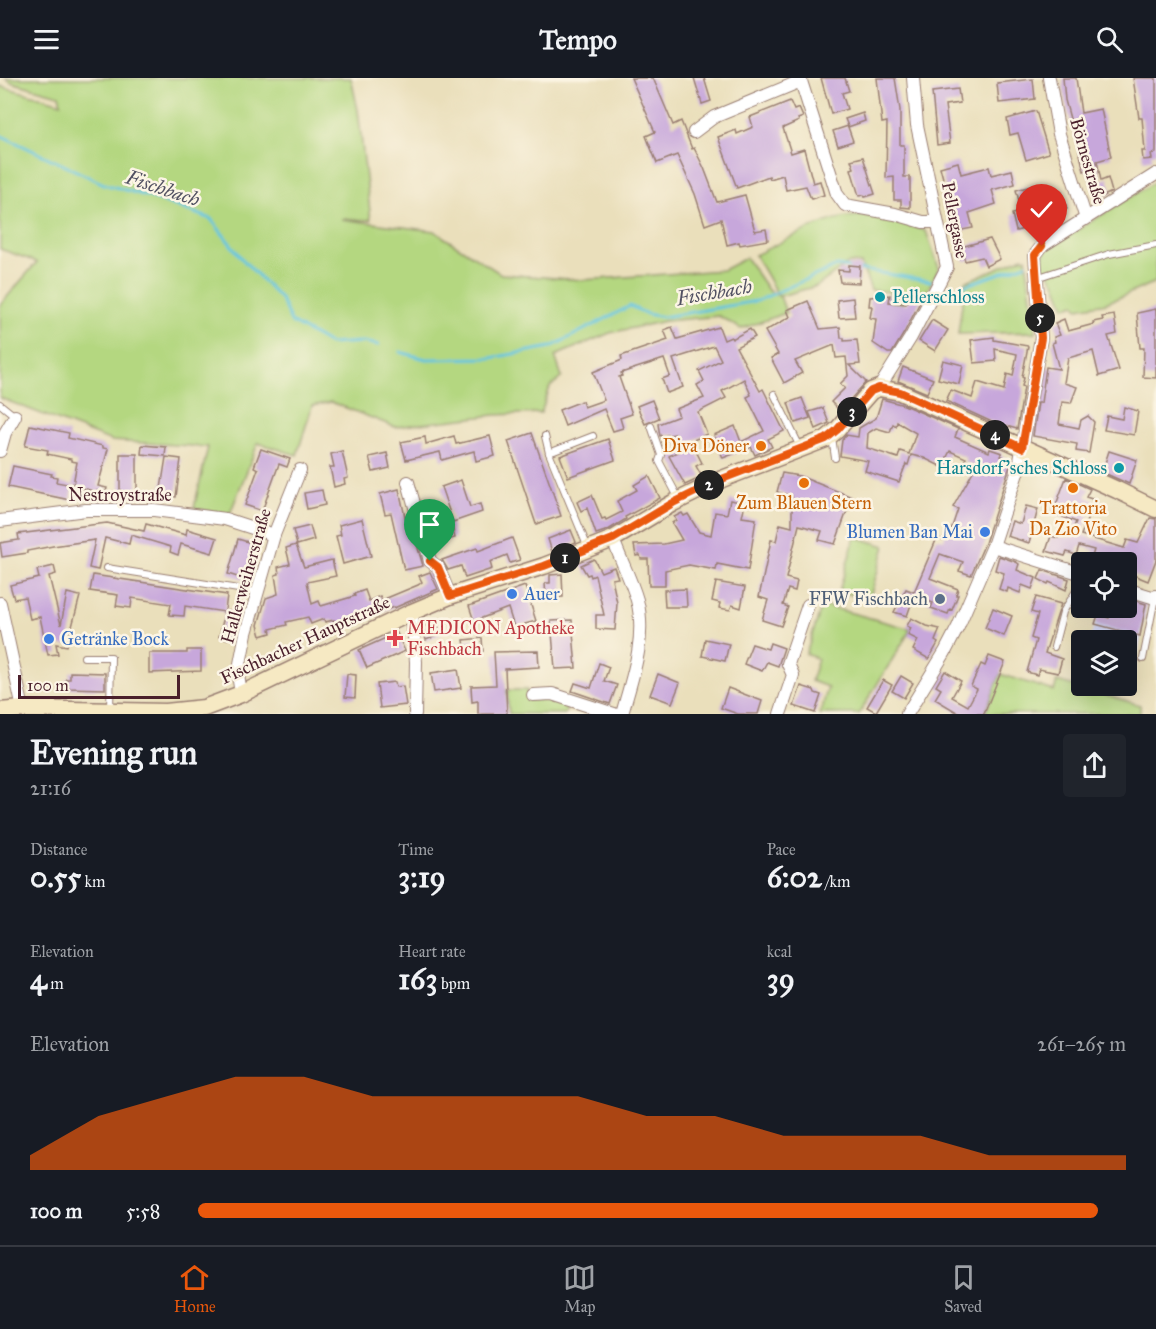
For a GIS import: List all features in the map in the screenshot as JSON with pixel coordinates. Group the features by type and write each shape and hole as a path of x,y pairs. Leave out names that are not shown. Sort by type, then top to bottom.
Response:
{"main road":[{"name":"Fischbacher Hauptstraße","path":"0,711 23,709 185,711 204,708 242,694 450,596 544,566 613,539 680,500 722,479 826,439 871,391 879,388"},
{"path":"879,388 900,392 1156,509"}],"street":[{"name":"Pellergasse","path":"879,388 911,337 947,267 917,125 913,78"},
{"name":"Börnestraße","path":"1049,78 1059,134 1086,219"},
{"path":"694,132 714,117 800,80 837,194 845,205 895,214 923,222 937,222"},
{"path":"907,714 945,652 993,546 1018,467 1041,338 1035,255 1042,246 1156,174"},
{"path":"0,451 5,434 15,416"},
{"name":"Hallerweiherstraße","path":"242,694 238,674 258,592 274,535 300,470"},
{"path":"408,482 430,561 438,567 450,596"},
{"name":"Nestroystraße","path":"0,521 86,510 154,510 225,519 274,535"},
{"path":"613,539 636,600 639,616 636,665 622,714"},
{"path":"993,546 1071,571"},
{"path":"1137,592 1156,597"},
{"path":"0,603 23,709"},
{"path":"780,714 793,675 788,664 808,605"},
{"path":"412,612 416,662 415,714"},
{"path":"533,695 552,694 614,714"}],"lane":[{"path":"1036,278 1108,254 1156,244"},
{"path":"774,394 801,449"},
{"path":"0,404 15,416"},
{"path":"651,426 661,455 659,461 680,500"},
{"path":"832,434 835,458"},
{"path":"545,436 549,453 588,549"},
{"path":"549,453 593,436"},
{"path":"107,568 258,592"},
{"path":"1143,659 1156,597"},
{"path":"1054,647 1063,612 1071,599"},
{"path":"84,657 111,657 110,711"}],"shaded area":[{"path":"1137,599 1147,602 1137,658 1137,630 1093,630 1096,618 1137,618"}],"green space":[{"path":"6,78 351,78 358,110 371,220 341,219 434,231 501,274 583,280 723,270 746,258 768,290 778,296 755,255 826,222 857,216 886,218 926,231 939,268 927,291 908,291 903,304 889,302 890,292 871,290 861,264 849,263 817,286 780,296 786,313 741,329 719,316 665,321 610,333 555,356 562,377 550,387 541,413 495,415 395,427 331,402 312,406 297,455 258,443 229,516 194,508 208,447 112,441 0,398 0,305 37,262 0,249 0,86 61,103 59,95 11,82"},
{"path":"1156,181 1156,282 1106,303 1078,308 1075,304 1065,307 1056,284 1047,270 1039,270 1040,258 1047,249"},
{"path":"1023,257 1026,258 1035,332 958,334 965,282"},
{"path":"855,537 885,546 869,600 839,591"},
{"path":"822,605 911,629 859,714 820,714 828,687 811,681 818,659 806,654"},
{"path":"1000,674 1054,691 1057,681 1071,685 1071,696 1109,696 1140,705 1140,714 985,714"},
{"path":"507,690 527,690 528,700 553,698 568,703 565,714 509,714"}],"building":[{"path":"631,78 653,78 673,125 681,121 692,149 694,148 704,168 717,202 745,195 755,231 766,229 768,240 727,245 721,219 705,225 695,194 677,155 657,163 646,136 655,132"},
{"path":"694,78 704,78 711,101 702,104"},
{"path":"821,78 845,78 849,91 842,93 847,109 831,114"},
{"path":"877,78 895,78 900,110 900,145 904,145 904,177 910,177 910,208 901,207 901,200 894,200 894,177 886,178 887,122 882,123"},
{"path":"1063,78 1076,78 1081,113 1101,109 1111,157 1097,161 1101,181 1108,178 1112,192 1097,199 1087,170 1084,171 1079,150 1086,149 1081,128 1073,130 1065,100"},
{"path":"1133,78 1156,78 1156,153 1151,154 1152,159 1143,160 1142,151 1145,151 1142,118 1139,118"},
{"path":"1033,79 1035,99 999,103 997,83"},
{"path":"958,89 960,103 945,105 950,143 937,145 932,92"},
{"path":"790,101 794,110 799,108 803,117 783,128 791,153 804,149 813,183 820,181 824,195 811,199 806,186 786,190 783,175 770,179 769,176 737,188 718,137 736,130 737,134 753,127 750,117"},
{"path":"1036,111 1049,153 1026,160 1018,133 1010,135 1007,119"},
{"path":"863,113 865,121 848,127 853,141 838,146 833,131 848,126 845,119"},
{"path":"863,157 875,194 865,197 864,195 859,196 851,169 854,168 851,160"},
{"path":"958,162 961,174 989,167 991,175 1012,170 1015,184 992,190 996,204 969,213 973,228 957,231 940,167"},
{"path":"1032,186 1035,197 1051,192 1052,194 1062,192 1067,209 1037,217 1039,225 1016,231 1012,214 1022,212 1016,190"},
{"path":"990,239 1000,259 986,266 982,257 965,261 961,247"},
{"path":"849,265 860,266 859,283 840,282 838,270 849,271"},
{"path":"915,291 923,296 892,353 888,353 873,343 876,319 870,318 872,306 869,306 870,297 890,295 889,302 906,304"},
{"path":"853,298 855,317 839,318 837,300"},
{"path":"808,301 820,329 840,327 841,338 844,338 844,341 857,340 860,364 849,365 866,382 840,411 831,402 845,388 840,384 848,376 846,357 836,358 834,345 795,361 802,373 784,383 771,358 778,354 765,331 790,317 787,310"},
{"path":"1156,309 1156,378 1143,377 1144,348 1140,348 1137,313"},
{"path":"1114,315 1117,334 1108,336 1119,370 1099,376 1093,351 1068,358 1064,383 1077,387 1071,403 1062,402 1059,424 1079,428 1081,420 1088,416 1094,422 1089,453 1076,451 1077,444 1033,436 1046,367 1059,369 1052,343 1055,342 1054,337 1060,335 1055,323 1064,319 1068,331 1094,324 1093,322 1103,320 1102,317"},
{"path":"932,320 948,330 935,351 919,341"},
{"path":"672,327 677,339 719,327 724,340 731,337 732,339 750,329 755,337 736,347 760,391 763,389 784,431 768,439 772,447 755,455 751,447 723,458 714,435 735,426 741,442 764,431 747,397 751,395 744,379 722,391 726,398 698,412 707,434 691,441 702,463 696,466 702,477 685,485 669,456 681,450 675,434 660,436 658,424 679,416 676,409 704,398 697,385 704,381 699,371 721,360 714,346 673,359 683,387 667,393 662,379 670,376 664,359 621,373 622,376 619,377 632,414 620,418 623,428 613,431 604,409 565,426 559,410 582,401 584,407 604,400 593,372 622,360 621,356 668,340 664,330"},
{"path":"994,337 994,340 1028,346 1022,377 1024,387 1017,429 992,422 946,401 951,390 972,398 977,382 1004,390 1007,374 1013,376 1017,354 995,349 996,361 974,363 971,340"},
{"path":"943,360 963,365 959,384 938,379"},
{"path":"903,367 933,379 927,393 898,381"},
{"path":"802,398 810,418 795,423 788,403"},
{"path":"882,399 904,405 958,429 955,437 989,452 990,449 1002,453 1000,456 1012,460 985,543 971,575 959,571 963,562 940,554 930,578 958,589 952,610 950,609 948,614 931,608 933,603 914,596 907,616 894,612 906,589 914,592 937,538 944,540 946,531 950,533 958,509 953,507 976,466 964,462 966,458 950,451 942,467 924,458 911,455 899,482 865,471 868,461 840,456 842,440 846,435 858,437 859,428 876,418","holes":["897,422 916,433 909,454 900,451 898,458 867,448 868,433 876,428 890,432 893,424 896,426"]},
{"path":"652,400 659,418 645,424 637,406"},
{"path":"1124,407 1138,411 1134,435 1104,430 1107,416 1122,419"},
{"path":"823,408 829,423 816,429 809,412"},
{"path":"30,425 69,433 68,438 108,449 98,486 107,488 103,502 95,500 97,490 96,492 73,485 77,462 47,454 48,450 25,446"},
{"path":"532,433 561,516 536,524 508,441"},
{"path":"454,436 456,444 490,436 495,456 476,461 474,451 442,460 440,452 406,460 401,442 425,437 426,444"},
{"path":"608,439 615,460 568,477 560,456"},
{"path":"142,445 166,447 165,456 141,454"},
{"path":"261,449 290,459 287,467 279,464 262,511 245,505 258,469 254,467"},
{"path":"342,451 348,478 344,479 345,484 334,487 330,467 334,467 331,454"},
{"name":"Harsdorf’sches Schloss","path":"1109,451 1137,460 1129,484 1102,472"},
{"path":"387,453 390,468 373,472 369,457"},
{"path":"120,454 137,454 137,494 120,494"},
{"path":"166,457 181,459 176,497 160,495"},
{"path":"13,466 52,474 51,476 57,477 56,482 73,485 70,500 8,487"},
{"path":"782,473 799,476 852,497 835,544 819,540 822,531 799,525 786,578 797,581 795,591 788,589 783,605 788,607 781,626 762,620 768,600 759,597 771,540 776,541 780,524 792,527 792,496 777,492"},
{"path":"649,476 660,498 625,517 626,519 608,530 596,534 587,508 581,511 577,502 592,495 602,519 606,520 622,512 617,501 637,490 634,485"},
{"path":"1066,478 1090,489 1086,497 1095,500 1081,535 1124,548 1127,540 1138,543 1150,518 1156,519 1156,560 1148,581 1137,576 1137,552 1093,552 1094,550 1079,546 1077,552 1067,552 1065,556 1046,551 1051,536 1058,538 1059,535 1069,538 1076,522 1053,513"},
{"path":"461,480 470,507 480,504 482,512 453,522 441,487"},
{"path":"399,489 405,517 409,517 423,566 404,570 391,513 385,514 380,494"},
{"path":"322,490 325,505 307,509 304,493"},
{"path":"730,500 745,503 742,517 756,519 748,570 717,564 716,570 689,565 665,570 665,586 649,586 648,559 641,559 640,555 636,556 634,545 664,544 682,540 672,523 676,520 674,517 682,513 684,516 688,514 699,532 711,535 715,512 727,514"},
{"path":"1026,506 1038,509 1029,543 1007,536 1012,521 1021,524"},
{"path":"362,519 371,556 343,564 336,536 341,535 339,525"},
{"path":"451,521 455,538 435,543 431,526"},
{"path":"107,523 144,531 146,524 186,535 187,529 217,538 212,553 181,544 178,555 170,552 171,547 131,535 129,544 105,538 98,570 89,568 95,540 2,557 0,543 19,540 18,534"},
{"path":"310,526 314,540 297,545 293,530"},
{"path":"571,530 576,542 552,552 548,539"},
{"path":"512,538 520,560 510,563 507,555 490,562 492,569 465,578 461,566 448,570 442,560 477,548 478,551"},
{"path":"238,539 258,545 247,580 228,574"},
{"path":"296,545 304,567 332,560 336,576 307,582 312,604 319,601 321,606 355,596 354,594 365,590 369,601 380,596 382,600 418,585 422,582 419,576 430,572 438,589 394,608 336,627 334,620 325,622 324,619 311,624 308,617 286,622 287,625 270,629 271,633 261,636 258,625 266,598 278,594 275,575 279,574 278,567 290,564 286,548"},
{"path":"999,556 1016,562 1019,564 1017,570 1036,578 1032,589 1022,585 1020,593 1008,588 1007,592 999,589 1004,573 995,570"},
{"path":"594,559 601,572 614,567 618,578 612,579 617,603 615,630 596,629 596,615 604,615 595,575 591,577 590,574 587,575 581,565"},
{"path":"54,566 56,574 49,576 61,625 67,593 80,596 67,646 56,644 58,654 48,655 40,617 30,619 25,597 14,599 10,585 39,578 37,570"},
{"path":"1042,570 1069,579 1066,590 1038,579"},
{"path":"562,574 563,597 546,598 545,583 550,583 550,575"},
{"path":"93,575 227,595 225,611 234,612 228,639 219,637 225,612 185,606 184,616 169,615 171,604 132,598 131,608 116,606 118,595 90,591"},
{"path":"716,582 745,587 741,608 732,605 730,610 719,608 720,603 712,601"},
{"path":"525,586 536,621 514,627 508,608 474,621 469,606"},
{"path":"686,589 687,607 665,607 664,590"},
{"path":"1036,597 1061,604 1045,653 1062,659 1058,673 1039,669 1037,675 1027,672 1036,640 1031,638 1038,614 1031,612"},
{"path":"1137,601 1146,604 1140,636 1137,635 1137,630 1118,630 1095,624 1097,618 1137,618"},
{"path":"993,608 1012,616 1004,636 985,628"},
{"path":"911,618 927,626 940,629 935,641 938,643 929,659 913,650 918,640 908,635 911,628 907,626"},
{"path":"572,620 576,668 555,669 551,621"},
{"path":"436,622 441,634 426,640 422,627"},
{"path":"397,633 405,651 367,668 359,650"},
{"path":"482,638 483,651 466,653 464,640"},
{"path":"705,639 729,644 725,661 702,656"},
{"path":"770,643 784,648 778,666 767,662 762,671 744,664 752,644 768,649"},
{"path":"187,650 201,650 201,671 149,673 149,653 187,653"},
{"path":"538,651 539,667 505,669 507,714 478,714 478,701 472,702 471,686 496,685 494,652"},
{"path":"989,656 1005,662 984,714 960,714 935,699 941,689 936,686 945,671 961,681 952,697 968,706 977,689 971,686 981,664 985,666"},
{"path":"599,663 609,667 604,681 617,685 610,704 572,691 575,683 591,688"},
{"path":"458,669 461,688 434,692 431,673"},
{"path":"70,672 105,673 105,689 66,688 66,679 70,679"},
{"path":"347,674 356,675 355,698 345,697"},
{"path":"658,674 680,683 672,703 650,695"},
{"path":"901,676 913,683 904,698 892,691"},
{"path":"883,680 892,685 876,712 867,707"},
{"path":"395,682 396,687 403,686 406,705 380,708 377,684"},
{"path":"801,686 821,695 815,713 794,706"},
{"path":"728,688 762,701 758,714 738,714 721,708"}],"waterway":[{"name":"Fischbach","path":"0,135 104,184 154,198 211,219 243,260 281,299 291,322 330,344 363,342 378,345"},
{"name":"Fischbach","path":"952,290 1026,264"},
{"name":"Fischbach","path":"400,352 426,359 491,358 551,347 630,306 647,314 663,317 757,301 837,266 931,281"}],"place":[{"name":"Pellerschloss","path":"880,297"},
{"name":"Diva Döner","path":"761,446"},
{"name":"Harsdorf’sches Schloss","path":"1119,468"},
{"name":"Zum Blauen Stern","path":"804,483"},
{"name":"Trattoria Da Zio Vito","path":"1073,488"},
{"name":"Blumen Ban Mai","path":"985,532"},
{"name":"Auer","path":"512,594"},
{"name":"FFW Fischbach","path":"940,599"},
{"name":"MEDICON Apotheke Fischbach","path":"395,638"},
{"name":"Getränke Bock","path":"49,639"}],"route":[{"path":"430,561 438,567 450,596 544,566 613,539 673,503 722,479 826,439 837,430 871,391 879,388 900,392 1022,448 1041,338 1035,255 1042,246"}]}
